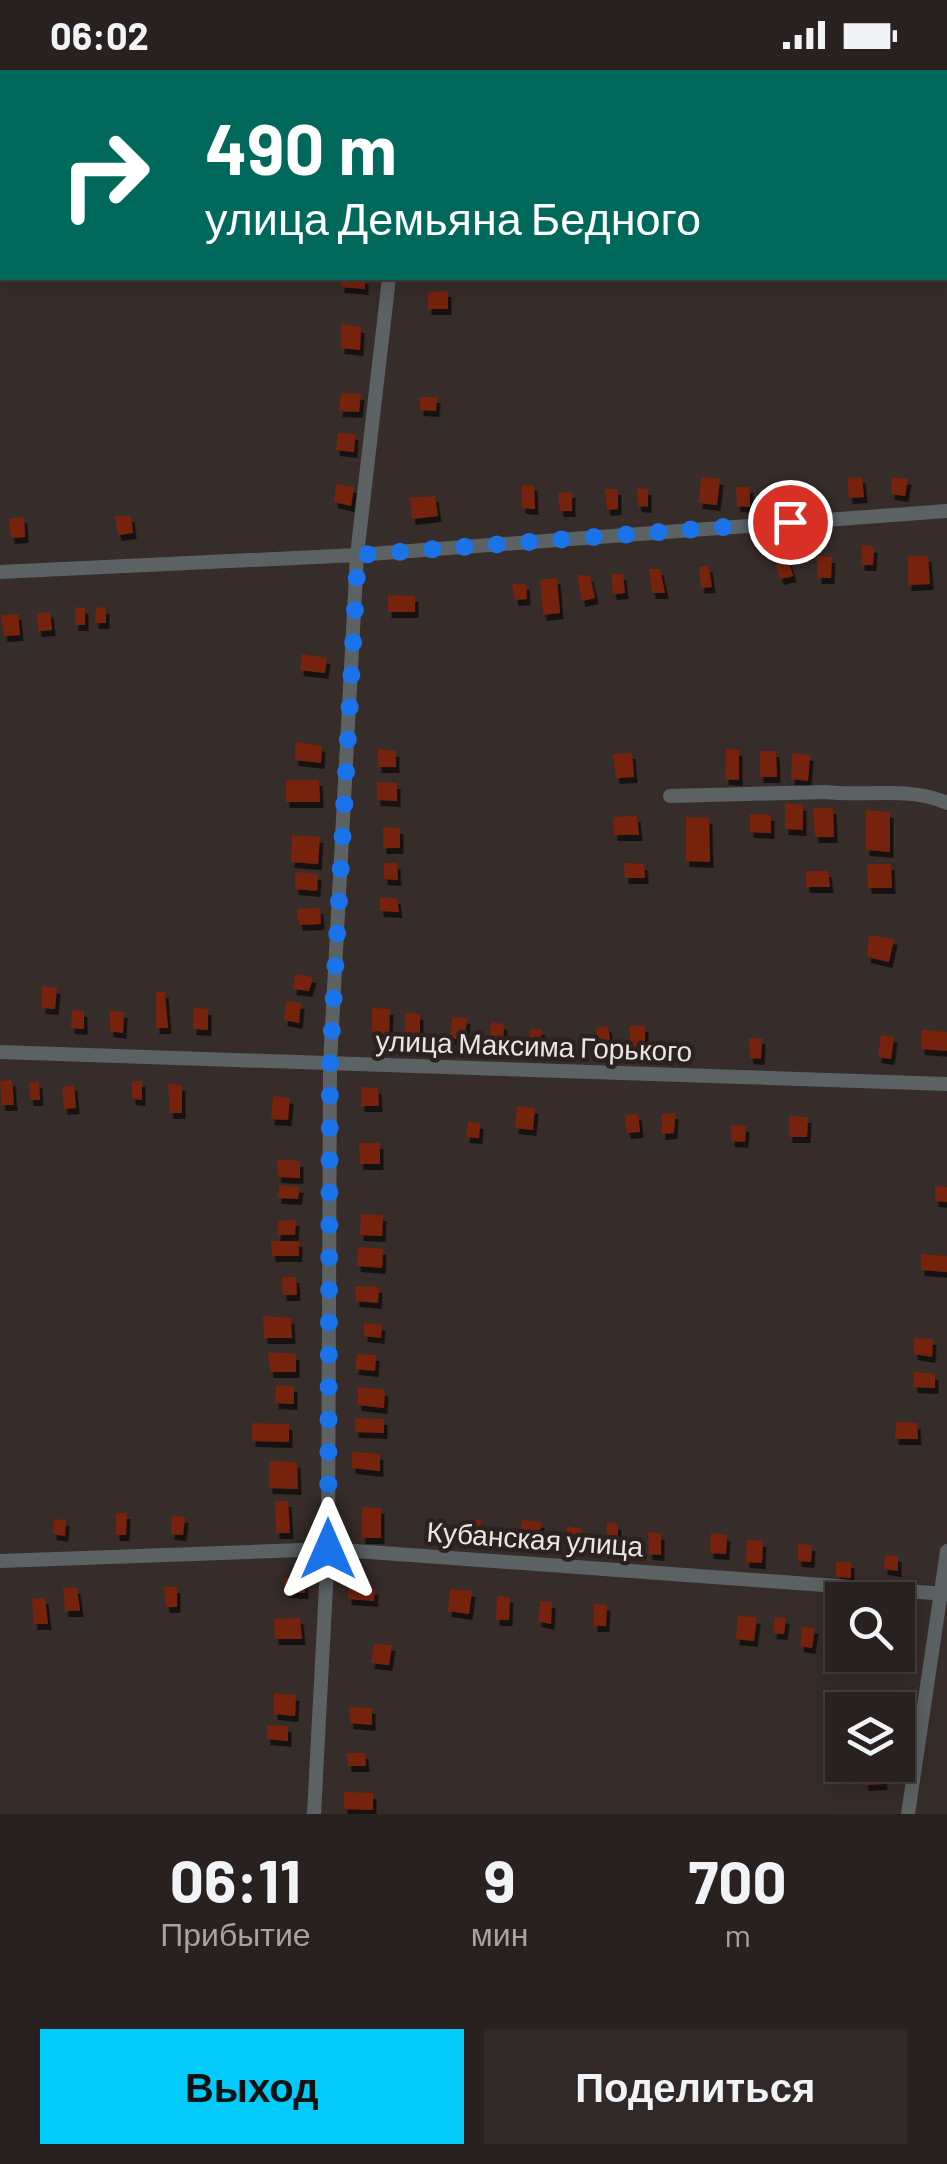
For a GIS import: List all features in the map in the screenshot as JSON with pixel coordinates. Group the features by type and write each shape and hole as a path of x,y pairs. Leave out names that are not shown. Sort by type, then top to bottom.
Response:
{"street":[{"path":"314,1814 328,1549 330,1064 358,555 389,280"},
{"path":"0,572 358,555 947,511"},
{"path":"670,796 927,794 947,803"},
{"name":"улица Максима Горького","path":"0,1052 947,1084"},
{"name":"Кубанская улица","path":"0,1561 328,1549 945,1594"},
{"path":"908,1814 945,1594 947,1551"}],"building":[{"path":"341,280 365,280 365,289 341,287"},
{"path":"448,291 448,309 428,309 428,292"},
{"path":"341,324 361,327 360,350 341,348"},
{"path":"341,393 361,394 359,412 339,411"},
{"path":"420,397 437,397 436,411 420,410"},
{"path":"338,433 355,434 354,452 336,450"},
{"path":"701,477 720,479 717,505 699,503"},
{"path":"862,477 864,497 849,498 847,478"},
{"path":"892,477 908,479 905,496 891,494"},
{"path":"336,484 354,487 351,506 334,502"},
{"path":"522,485 534,485 535,509 522,508"},
{"path":"736,487 750,487 750,507 737,506"},
{"path":"637,488 648,489 648,507 638,506"},
{"path":"605,489 618,489 618,509 607,510"},
{"path":"572,492 572,511 560,511 558,493"},
{"path":"435,496 438,516 412,519 410,498"},
{"path":"115,516 131,516 133,533 118,535"},
{"path":"24,517 25,537 11,538 9,519"},
{"path":"862,545 874,547 873,565 861,565"},
{"path":"817,556 832,557 831,578 818,578"},
{"path":"908,556 928,556 930,584 908,585"},
{"path":"788,558 793,576 780,579 775,560"},
{"path":"709,566 712,587 701,588 699,567"},
{"path":"649,569 660,569 665,593 652,593"},
{"path":"611,574 623,574 625,593 613,594"},
{"path":"577,575 590,576 595,598 582,601"},
{"path":"557,578 560,613 543,615 540,580"},
{"path":"512,584 526,584 527,599 515,600"},
{"path":"388,595 415,596 415,612 388,612"},
{"path":"75,607 85,608 85,625 75,625"},
{"path":"96,607 106,608 106,623 95,623"},
{"path":"50,612 52,630 38,631 37,613"},
{"path":"18,614 20,635 4,636 1,615"},
{"path":"302,654 327,658 325,673 300,670"},
{"path":"295,742 322,746 321,763 295,760"},
{"path":"378,749 396,751 396,767 378,767"},
{"path":"726,749 739,750 739,780 725,779"},
{"path":"760,751 776,751 777,777 760,777"},
{"path":"632,753 634,777 616,778 613,754"},
{"path":"792,753 810,755 808,781 791,779"},
{"path":"286,780 319,780 320,802 286,802"},
{"path":"377,782 397,783 397,801 377,800"},
{"path":"785,803 803,805 803,830 785,829"},
{"path":"813,808 833,808 834,837 815,837"},
{"path":"866,810 890,812 890,852 866,850"},
{"path":"750,814 771,815 771,833 750,832"},
{"path":"637,816 639,835 614,835 613,817"},
{"path":"686,817 709,818 710,862 686,861"},
{"path":"383,827 400,828 400,848 383,848"},
{"path":"292,835 320,837 318,864 291,862"},
{"path":"384,863 397,863 398,880 384,879"},
{"path":"624,863 644,864 645,878 625,878"},
{"path":"867,864 891,864 892,888 868,888"},
{"path":"806,871 828,871 830,887 806,887"},
{"path":"295,872 318,874 317,891 295,889"},
{"path":"380,898 397,898 399,912 380,911"},
{"path":"320,908 321,924 299,925 297,909"},
{"path":"869,935 894,939 889,962 867,957"},
{"path":"295,974 313,977 309,991 293,989"},
{"path":"42,986 57,988 55,1009 42,1008"},
{"path":"156,992 165,992 168,1028 156,1028"},
{"path":"286,1001 301,1003 299,1023 284,1020"},
{"path":"194,1008 208,1009 208,1030 193,1029"},
{"path":"372,1008 390,1009 389,1036 372,1034"},
{"path":"72,1010 84,1011 84,1029 71,1028"},
{"path":"110,1011 124,1012 123,1033 110,1031"},
{"path":"405,1013 420,1014 420,1037 405,1035"},
{"path":"452,1017 467,1018 465,1039 450,1039"},
{"path":"491,1022 504,1024 503,1041 490,1039"},
{"path":"608,1026 611,1046 599,1048 596,1028"},
{"path":"630,1026 645,1026 645,1050 630,1050"},
{"path":"531,1029 542,1029 539,1047 528,1046"},
{"path":"922,1030 947,1032 947,1051 921,1049"},
{"path":"881,1035 894,1037 891,1059 878,1057"},
{"path":"749,1038 762,1038 761,1059 750,1058"},
{"path":"12,1080 14,1105 2,1105 0,1081"},
{"path":"132,1081 142,1081 142,1100 132,1099"},
{"path":"39,1082 40,1100 30,1100 29,1083"},
{"path":"168,1084 182,1085 182,1113 170,1113"},
{"path":"74,1085 76,1108 64,1109 62,1087"},
{"path":"362,1087 378,1088 379,1106 361,1106"},
{"path":"273,1096 290,1098 288,1120 271,1119"},
{"path":"517,1106 535,1108 533,1130 515,1128"},
{"path":"675,1113 674,1133 662,1134 662,1114"},
{"path":"638,1114 640,1132 627,1133 625,1115"},
{"path":"789,1116 808,1117 807,1137 789,1137"},
{"path":"468,1122 480,1123 479,1138 466,1137"},
{"path":"731,1125 746,1126 745,1142 731,1141"},
{"path":"359,1143 380,1143 380,1164 360,1164"},
{"path":"277,1159 300,1161 300,1178 278,1177"},
{"path":"279,1185 300,1187 298,1199 278,1198"},
{"path":"935,1186 947,1187 947,1202 935,1201"},
{"path":"361,1214 383,1215 382,1236 360,1235"},
{"path":"296,1220 295,1235 277,1235 278,1221"},
{"path":"271,1241 299,1241 299,1256 272,1256"},
{"path":"358,1247 383,1249 382,1268 357,1266"},
{"path":"921,1254 947,1256 947,1272 921,1270"},
{"path":"282,1277 296,1277 297,1295 283,1295"},
{"path":"355,1286 379,1287 378,1303 356,1301"},
{"path":"263,1316 291,1318 292,1338 264,1338"},
{"path":"364,1323 382,1325 381,1338 364,1336"},
{"path":"914,1338 933,1339 932,1357 914,1354"},
{"path":"268,1352 296,1354 296,1372 270,1372"},
{"path":"357,1354 376,1355 375,1371 355,1369"},
{"path":"914,1372 935,1374 935,1388 914,1387"},
{"path":"276,1385 294,1386 294,1404 275,1403"},
{"path":"358,1387 385,1390 384,1408 358,1405"},
{"path":"355,1418 384,1419 384,1433 355,1432"},
{"path":"896,1422 917,1423 918,1439 895,1439"},
{"path":"252,1423 289,1424 289,1442 252,1441"},
{"path":"352,1452 380,1454 380,1471 352,1468"},
{"path":"269,1461 297,1462 298,1489 269,1488"},
{"path":"275,1501 288,1501 290,1533 276,1533"},
{"path":"362,1507 381,1508 381,1538 362,1538"},
{"path":"116,1513 127,1513 126,1535 116,1535"},
{"path":"172,1516 185,1517 183,1535 171,1534"},
{"path":"54,1519 66,1520 65,1536 53,1534"},
{"path":"471,1519 481,1520 480,1536 470,1535"},
{"path":"522,1520 541,1522 539,1544 520,1541"},
{"path":"607,1522 618,1524 618,1551 606,1550"},
{"path":"567,1526 582,1529 580,1550 565,1547"},
{"path":"648,1532 661,1534 661,1555 649,1554"},
{"path":"711,1533 727,1535 726,1554 710,1553"},
{"path":"747,1540 763,1541 762,1563 746,1562"},
{"path":"798,1544 812,1545 811,1562 798,1561"},
{"path":"885,1555 898,1556 898,1571 884,1569"},
{"path":"836,1562 851,1562 851,1578 836,1577"},
{"path":"284,1578 304,1579 305,1593 285,1592"},
{"path":"164,1587 177,1587 177,1607 166,1607"},
{"path":"349,1587 375,1589 374,1601 348,1599"},
{"path":"63,1588 77,1588 80,1611 65,1611"},
{"path":"450,1589 472,1591 469,1614 448,1611"},
{"path":"497,1596 510,1597 509,1620 496,1620"},
{"path":"45,1598 48,1624 34,1624 32,1599"},
{"path":"540,1601 552,1602 551,1624 538,1621"},
{"path":"594,1604 607,1605 606,1626 594,1626"},
{"path":"738,1615 757,1618 754,1641 736,1639"},
{"path":"775,1617 786,1618 784,1634 773,1633"},
{"path":"300,1618 302,1639 275,1639 274,1619"},
{"path":"802,1627 815,1628 812,1648 800,1646"},
{"path":"374,1644 392,1645 389,1665 371,1663"},
{"path":"274,1693 296,1695 295,1716 274,1714"},
{"path":"349,1707 372,1708 372,1725 350,1723"},
{"path":"267,1725 288,1726 288,1741 267,1739"},
{"path":"347,1753 365,1753 366,1766 348,1766"},
{"path":"344,1792 373,1793 373,1810 344,1809"}],"route":[{"path":"328,1549 330,1064 358,555 790,522"}]}
